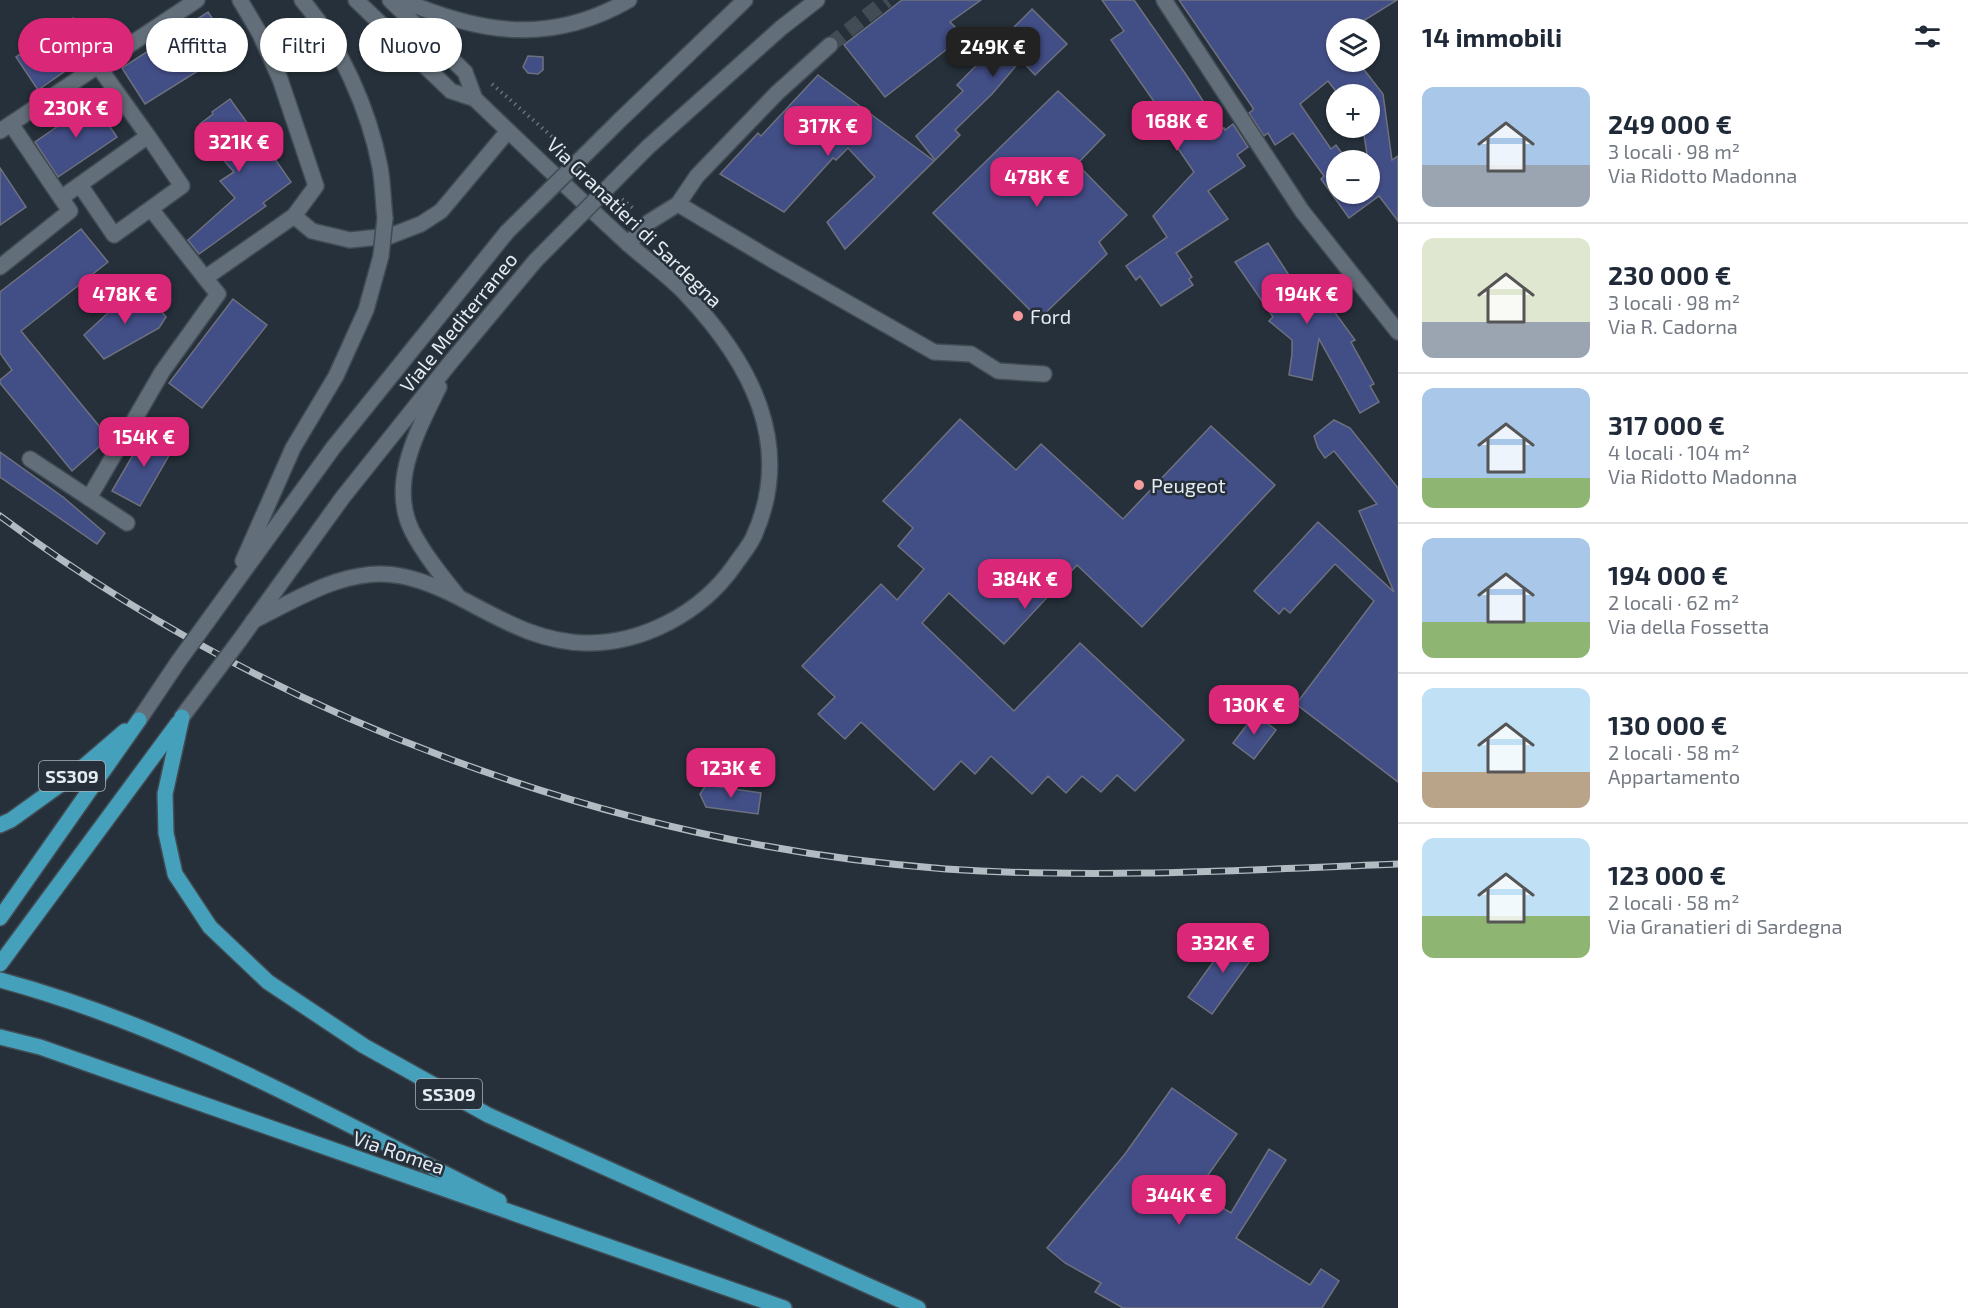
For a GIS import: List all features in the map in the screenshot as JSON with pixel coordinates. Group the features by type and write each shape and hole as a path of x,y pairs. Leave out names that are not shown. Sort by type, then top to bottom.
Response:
{"main road":[{"name":"SS309","path":"3,961 183,717"},
{"name":"SS309","path":"183,717 165,794 166,833 175,874 210,927 268,982 364,1046 488,1115 918,1308"},
{"name":"SS309","path":"0,825 11,820 75,774 139,720"},
{"name":"SS309","path":"0,918 139,720"},
{"path":"0,980 61,998 139,1027 219,1061 558,1230"},
{"name":"Via Romea","path":"0,1037 40,1047 784,1308"}],"street":[{"path":"134,42 196,0"},
{"path":"205,278 294,216 316,186 280,79 260,34 240,0"},
{"path":"230,590 293,448 336,376 358,329 366,310 381,256 385,218 380,167 367,118 347,69 306,5 293,0"},
{"name":"Via Granatieri di Sardegna","path":"356,0 451,92 475,99"},
{"name":"Via Granatieri di Sardegna","path":"253,621 307,594 344,579 380,574 402,576 456,595 515,627 552,640 586,643 622,640 670,622 705,598 729,574 752,539 765,506 769,475 769,440 761,406 744,369 727,342 685,293 628,244 475,99 465,72 390,0"},
{"path":"402,0 461,22 492,28 534,30 568,26 629,0"},
{"name":"Viale Mediterraneo","path":"139,720 178,662 333,448 507,232 745,0"},
{"name":"Viale Mediterraneo","path":"183,717 343,497 536,260 648,147 781,28 816,0"},
{"path":"1164,0 1302,211 1398,332"},
{"path":"628,244 649,222 678,204 697,176 777,93 830,45"},
{"path":"0,267 70,211 5,128 89,72"},
{"path":"80,185 114,235 182,186 102,72"},
{"path":"294,216 312,231 350,240 390,236 421,224 441,211 508,130"},
{"path":"61,198 148,136"},
{"path":"678,204 934,352 971,354 998,371 1044,374"},
{"path":"89,498 162,372 218,294 151,209"},
{"path":"450,363 412,443 404,482 404,506 410,528 423,551 456,595"},
{"path":"30,459 127,523"}],"building":[{"path":"902,0 981,0 950,22 964,36 885,97 844,45"},
{"path":"1102,0 1134,0 1221,129 1225,130 1233,124 1248,147 1237,155 1245,166 1208,191 1228,219 1176,253 1192,277 1189,279 1193,285 1161,306 1140,276 1136,280 1126,266 1167,237 1153,216 1194,172 1171,138 1176,133 1111,40 1124,31"},
{"path":"1179,0 1397,0 1368,18 1326,18 1326,72 1366,72 1375,84 1330,84 1328,81 1300,104 1331,149 1336,145 1340,150 1326,150 1326,186 1321,179 1324,176 1293,133 1275,145 1268,133 1264,136 1249,113 1253,110"},
{"path":"1032,9 1067,44 1035,75 1021,60 992,94 955,130 960,135 935,160 916,136 963,91 957,85"},
{"path":"208,12 212,18 199,18"},
{"path":"146,52 146,72 196,72 145,104 125,72 134,72 134,60"},
{"path":"528,56 543,57 543,70 538,74 528,73 523,67"},
{"path":"26,72 64,72 38,90"},
{"path":"818,75 934,161 845,249 827,222 875,177 848,148 836,160 833,158 784,212 720,174 758,133 761,136"},
{"path":"1380,90 1383,94 1392,160 1398,156 1398,221 1380,197 1380,150 1366,150 1365,138 1380,138"},
{"path":"1058,91 1105,135 1077,164 1127,215 1099,242 1107,254 1039,319 933,213"},
{"path":"230,99 248,124 250,123 291,182 263,203 266,206 199,254 188,240 235,198 220,181 234,172 215,150 216,147 200,124"},
{"path":"93,102 117,137 58,177 35,142"},
{"path":"0,168 26,207 0,225"},
{"path":"1339,204 1368,204 1349,218"},
{"path":"81,229 108,262 21,331 109,438 72,471 0,383 0,380 12,370 0,353 0,292"},
{"path":"1268,243 1307,303 1320,292 1355,340 1351,342 1374,384 1370,386 1379,402 1360,413 1319,339 1312,380 1289,375 1292,340 1269,321 1273,317 1235,262"},
{"path":"134,289 149,307 158,307 166,317 159,328 104,359 84,335"},
{"path":"233,299 267,325 202,408 169,383"},
{"path":"960,419 1016,470 1041,444 1123,519 1211,426 1275,485 1142,627 1077,565 1004,644 949,593 922,623 1014,711 1080,643 1184,740 1135,791 1117,775 1101,792 1082,776 1066,793 1048,776 1032,794 991,756 975,774 961,761 934,790 861,722 845,739 818,714 835,697 802,666 881,584 897,600 924,569 898,546 913,528 883,501"},
{"path":"1334,420 1350,428 1398,488 1398,782 1296,704 1374,601 1335,564 1290,613 1284,608 1279,614 1254,591 1318,522 1394,592 1359,511 1377,504 1334,451 1325,458 1318,448 1314,436"},
{"path":"148,429 175,445 140,506 112,491"},
{"path":"0,452 63,497 105,533 97,544 0,477"},
{"path":"1255,714 1276,730 1254,759 1233,743"},
{"path":"706,785 761,793 758,814 706,807 700,794"},
{"path":"1234,933 1258,950 1212,1014 1188,997"},
{"path":"1172,1088 1237,1134 1196,1192 1231,1213 1269,1149 1286,1160 1236,1238 1310,1285 1321,1269 1339,1281 1322,1308 1123,1308 1095,1292 1101,1283 1065,1263 1047,1248 1125,1154"}],"tunnel":[{"path":"830,45 887,0"}],"railway":[{"path":"0,516 104,588 214,652 329,709 448,758 570,799 694,832 820,855 946,869 1003,872 1172,873 1398,864"}],"place":[{"name":"Ford","path":"1018,316"},
{"name":"Peugeot","path":"1139,485"}]}
